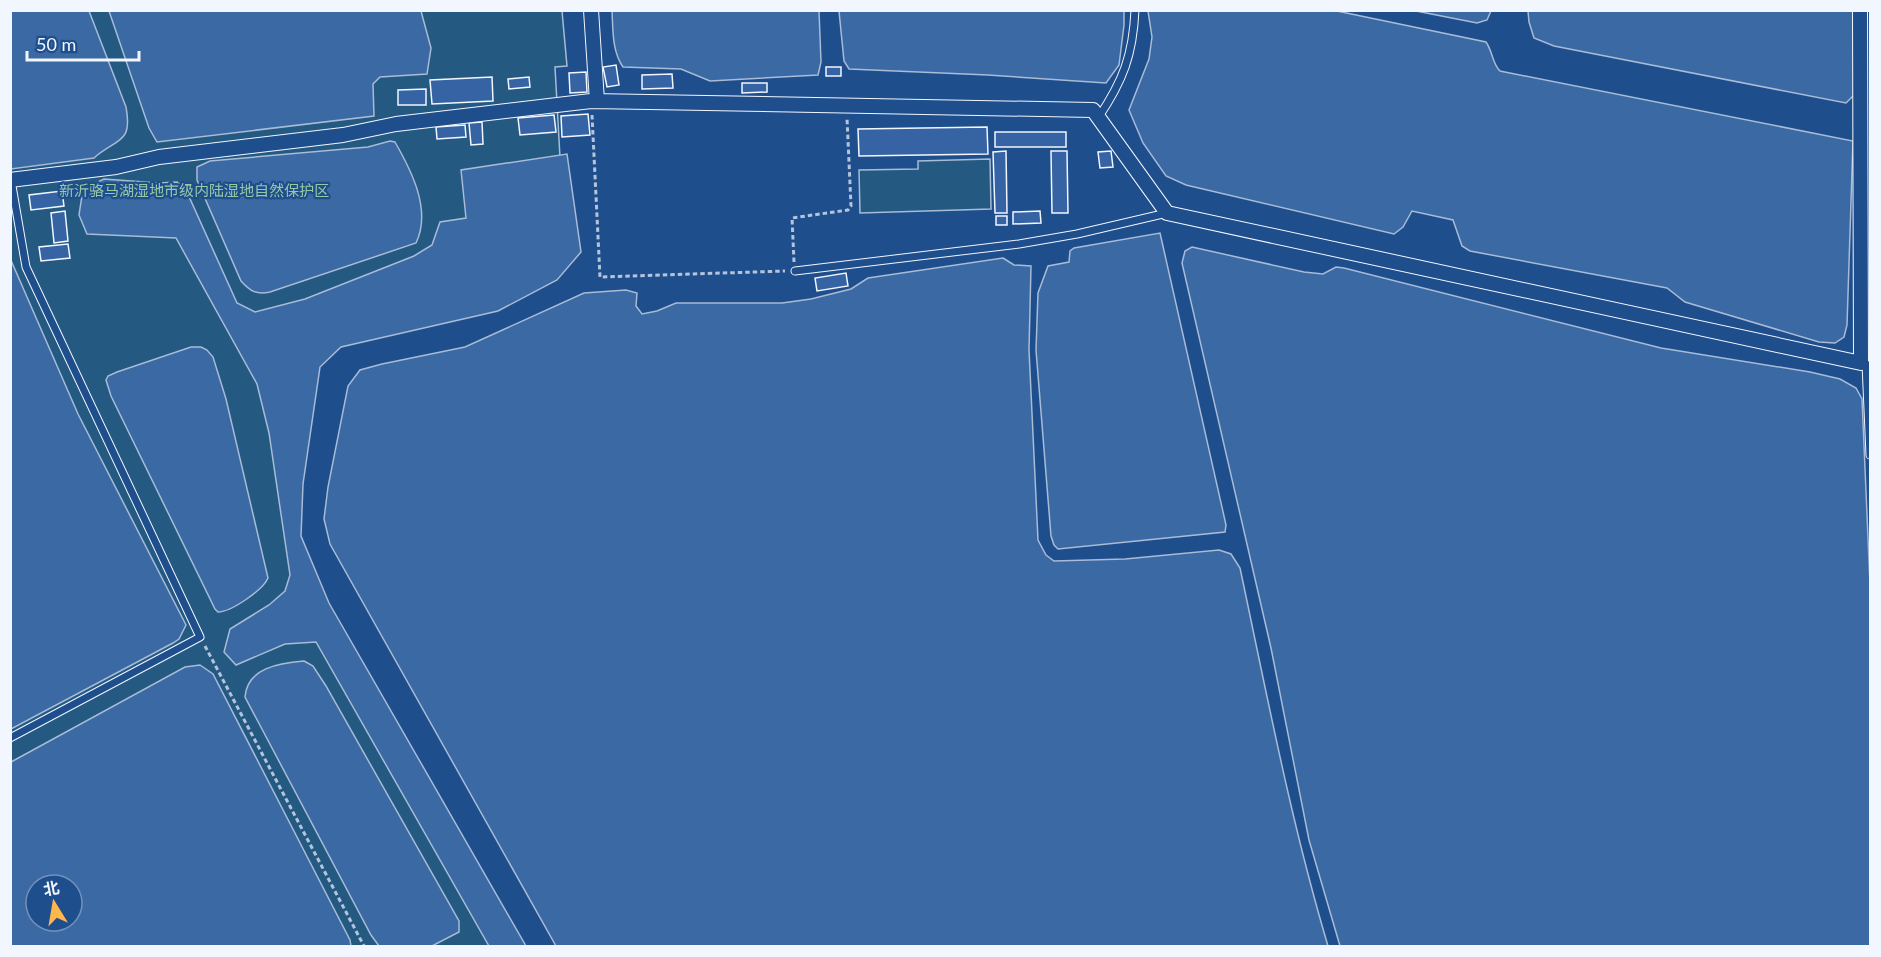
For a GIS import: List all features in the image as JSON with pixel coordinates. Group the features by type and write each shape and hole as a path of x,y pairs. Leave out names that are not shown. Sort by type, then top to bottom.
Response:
{"street":[{"path":"591,10 594,101"},
{"path":"11,180 116,167 159,157 343,135 396,124 594,101 1094,110 1167,213 1866,364 1860,10"}],"lane":[{"path":"1098,118 1113,96 1129,60 1135,10"},
{"path":"10,738 200,637 26,267 11,180"},
{"path":"795,271 1019,244 1077,234 1167,213"},
{"path":"1866,364 1870,455"}],"path":[{"path":"594,101 600,277 795,271 792,218 848,210 851,206 846,106"},
{"path":"200,637 364,946"}],"green space":[{"name":"新沂骆马湖湿地市级内陆湿地自然保护区","path":"10,11 562,11 567,66 555,67 564,230 295,342 296,561 509,946 11,946"},
{"path":"990,159 991,209 860,213 859,170 918,169 918,161"}],"shaded area":[{"path":"1332,10 1486,42 1500,71 1853,141 1847,325 1844,337 1835,343 1819,342 1685,302 1667,288 1470,251 1462,246 1453,220 1412,211 1403,227 1394,234 1186,185 1166,176 1143,143 1129,110 1149,59 1152,37 1148,11"},
{"path":"10,11 89,11 126,107 127,128 121,139 94,158 11,169"},
{"path":"109,11 421,11 431,48 427,74 380,77 373,84 374,116 157,142 149,128"},
{"path":"612,11 819,11 821,62 818,75 710,81 681,69 623,67 615,47"},
{"path":"839,11 1124,11 1124,25 1119,65 1106,83 849,69 844,61"},
{"path":"1416,11 1491,11 1487,20 1477,23"},
{"path":"1528,11 1853,11 1854,95 1846,103 1554,46 1534,38"},
{"path":"390,141 395,142 418,191 422,217 416,243 270,292 250,290 241,281 197,180 197,167 210,161 368,147"},
{"path":"567,154 581,252 557,280 498,311 341,347 320,367 303,484 301,536 329,603 526,946 489,946 316,642 285,644 236,665 224,652 230,629 269,605 285,591 290,575 269,433 257,384 176,238 87,234 79,215 83,189 104,179 177,182 186,190 237,303 255,312 305,299 414,256 432,245 440,222 466,218 461,170"},
{"path":"1160,233 1226,525 1225,532 1058,549 1051,536 1036,350 1038,293 1048,266 1069,262 1070,251 1074,248"},
{"path":"1192,247 1304,272 1323,274 1336,267 1344,268 1661,348 1810,372 1840,379 1856,388 1862,399 1870,584 1870,946 1340,946 1309,840 1271,648 1182,263 1185,251"},
{"path":"10,258 78,414 186,625 179,639 173,643 11,729"},
{"path":"1003,258 1014,265 1031,266 1029,350 1038,540 1046,555 1054,561 1125,559 1219,550 1231,554 1240,568 1291,805 1328,946 556,946 330,544 324,519 348,386 360,370 465,347 584,293 626,290 637,293 636,306 642,314 676,303 782,303 811,299 851,289 868,278"},
{"path":"191,347 201,347 213,357 226,399 268,578 246,600 218,612 111,396 106,380 108,376 117,372"},
{"path":"304,661 313,666 326,686 459,921 459,932 432,946 379,946 371,935 245,697 247,687 258,673 285,663"},
{"path":"200,665 213,674 350,940 351,946 11,946 11,762 185,667"}],"building":[{"path":"616,65 619,85 607,87 603,67"},
{"path":"826,67 841,67 841,76 826,76"},
{"path":"586,72 587,92 570,93 569,73"},
{"path":"672,74 673,88 642,89 642,75"},
{"path":"492,77 493,101 432,104 430,80"},
{"path":"529,77 530,87 509,89 508,79"},
{"path":"742,83 767,83 767,92 742,93"},
{"path":"426,89 426,105 398,105 398,90"},
{"path":"588,114 590,135 562,137 561,116"},
{"path":"554,115 556,132 520,135 518,118"},
{"path":"482,122 483,144 471,145 469,123"},
{"path":"465,125 466,137 437,139 436,127"},
{"path":"987,127 988,154 859,156 858,129"},
{"path":"995,132 1066,132 1066,147 995,147"},
{"path":"1006,151 1007,213 995,213 993,152"},
{"path":"1051,151 1067,151 1068,213 1052,213"},
{"path":"1111,151 1113,167 1100,168 1098,152"},
{"path":"62,191 64,206 31,210 29,195"},
{"path":"65,211 68,241 54,243 51,213"},
{"path":"1040,211 1041,223 1013,224 1013,212"},
{"path":"996,216 1007,216 1007,225 996,225"},
{"path":"68,244 70,258 41,261 39,247"},
{"path":"846,273 848,286 817,291 815,278"}]}
